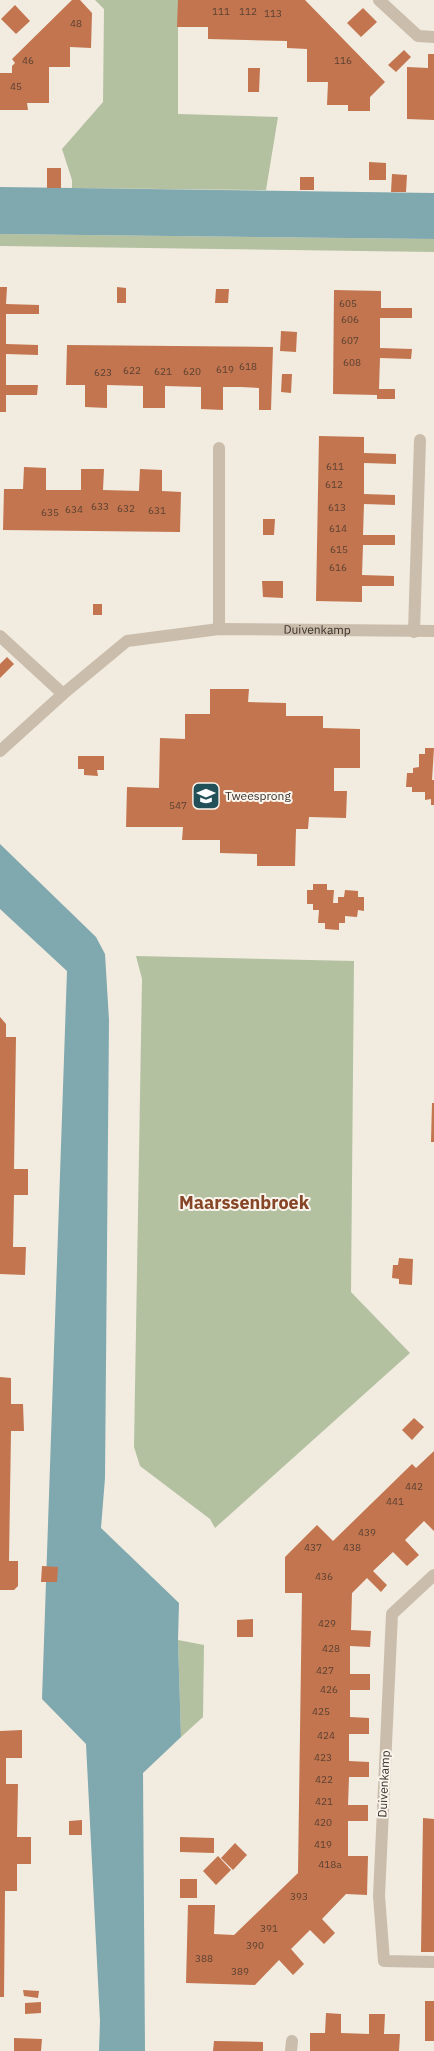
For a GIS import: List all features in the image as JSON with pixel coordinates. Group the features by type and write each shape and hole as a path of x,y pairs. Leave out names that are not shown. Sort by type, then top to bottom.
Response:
{"street":[{"path":"379,0 418,36 434,37"},
{"path":"414,632 420,440"},
{"path":"219,448 219,629"},
{"name":"Duivenkamp","path":"0,751 63,694 127,641 219,629 434,631"},
{"path":"0,636 63,694"},
{"name":"Duivenkamp","path":"434,1575 392,1614 379,1896 384,1961 434,1962"}],"green space":[{"path":"95,0 178,0 178,114 278,117 266,190 72,188 72,180 62,149 103,102 104,9"},
{"path":"0,234 434,239 434,252 0,246"},
{"path":"136,956 354,961 351,1292 410,1353 215,1528 210,1519 140,1466 134,1447 142,979"},
{"path":"178,1640 204,1645 203,1717 181,1737"}],"water":[{"path":"0,187 434,193 434,239 0,234"},
{"path":"0,844 96,937 105,954 109,1020 105,1478 101,1528 179,1603 178,1640 181,1737 143,1773 145,2051 99,2051 100,2021 86,1744 42,1699 67,971 0,909"}],"building":[{"path":"72,0 80,0 92,13 91,48 70,47 70,67 49,67 49,103 27,103 28,110 0,110 0,73 12,73 12,66 15,63 12,59"},
{"path":"178,0 305,0 385,82 370,97 370,111 348,111 348,105 327,105 328,82 307,82 307,49 287,48 287,41 208,39 208,27 177,27"},
{"path":"15,5 30,21 16,34 1,19"},
{"path":"363,8 377,22 361,37 347,23"},
{"path":"404,50 411,57 396,72 388,65"},
{"path":"428,54 434,54 434,120 407,119 407,67 428,68"},
{"path":"248,68 260,68 259,92 248,92"},
{"path":"369,162 386,163 386,180 369,180"},
{"path":"47,168 61,168 61,188 47,188"},
{"path":"392,174 407,175 406,192 391,192"},
{"path":"300,177 314,177 314,190 300,190"},
{"path":"0,287 7,287 6,304 39,305 39,314 6,314 6,344 38,345 38,355 6,354 6,385 38,385 37,395 6,395 6,412 0,412"},
{"path":"117,287 126,288 126,303 117,303"},
{"path":"216,289 229,289 228,303 215,303"},
{"path":"334,290 381,291 381,308 412,308 412,318 380,318 380,348 412,349 411,359 380,358 379,389 395,389 395,399 377,399 377,395 333,394"},
{"path":"281,331 297,332 296,352 280,351"},
{"path":"67,345 273,347 271,410 259,410 259,388 241,387 223,387 223,410 201,409 201,387 165,386 165,408 143,408 143,386 107,385 107,408 85,407 85,385 66,385"},
{"path":"282,374 292,374 291,393 281,392"},
{"path":"319,436 364,437 364,453 396,454 396,464 364,463 364,494 395,495 395,505 364,504 363,535 395,535 395,545 363,545 362,575 394,576 394,586 362,586 362,602 316,601"},
{"path":"24,467 46,468 46,490 81,490 81,469 104,469 103,490 139,491 140,469 162,470 162,491 181,492 180,532 3,530 4,489 23,489"},
{"path":"263,519 275,519 274,535 263,535"},
{"path":"262,581 283,581 283,598 263,597"},
{"path":"93,604 102,604 102,615 93,615"},
{"path":"7,657 14,664 0,678 0,664"},
{"path":"210,689 249,689 248,702 286,703 286,716 323,716 323,728 360,729 360,768 334,768 334,791 347,791 346,818 309,817 308,829 296,829 295,866 257,866 257,854 220,853 220,840 182,840 183,827 126,827 127,787 159,788 160,738 185,739 185,714 210,714"},
{"path":"425,748 434,748 432,780 434,780 434,805 431,805 431,799 425,800 425,792 412,792 412,787 406,787 407,773 413,773 413,768 419,767 419,754 425,754"},
{"path":"78,756 104,756 104,770 97,770 98,776 84,775 84,769 78,769"},
{"path":"313,884 327,884 327,890 334,890 333,903 338,903 338,897 344,897 345,890 358,891 358,897 364,897 364,911 358,910 357,917 345,916 345,923 339,923 339,930 325,929 325,923 318,923 319,910 313,910 313,904 307,904 307,890 313,890"},
{"path":"0,1017 6,1024 6,1037 16,1037 14,1169 28,1169 28,1195 14,1195 13,1247 26,1247 25,1275 0,1274"},
{"path":"432,1103 434,1103 434,1142 431,1142"},
{"path":"399,1258 413,1259 412,1285 399,1284 399,1279 392,1278 393,1265 398,1265"},
{"path":"0,1377 11,1378 11,1404 23,1404 24,1431 11,1431 9,1561 18,1561 18,1586 14,1590 0,1590"},
{"path":"414,1418 424,1427 412,1440 402,1430"},
{"path":"434,1451 434,1531 424,1521 405,1540 419,1555 407,1566 393,1552 373,1571 387,1585 381,1592 367,1578 352,1593 351,1630 371,1631 370,1647 350,1646 350,1674 370,1674 370,1690 350,1690 350,1717 369,1718 369,1734 349,1734 349,1761 369,1762 369,1777 349,1777 348,1805 368,1805 368,1821 348,1821 348,1856 368,1856 367,1895 346,1894 322,1919 335,1933 324,1944 310,1930 291,1949 304,1964 293,1975 279,1960 255,1985 186,1983 188,1905 215,1905 214,1934 234,1935 298,1873 302,1593 285,1593 285,1557 317,1525 333,1541 412,1464 416,1468"},
{"path":"42,1566 58,1567 57,1582 41,1582"},
{"path":"253,1619 253,1637 237,1637 237,1620"},
{"path":"22,1730 22,1758 6,1758 6,1784 18,1784 17,1837 31,1837 31,1864 17,1864 17,1891 5,1891 4,1997 0,1997 0,1731"},
{"path":"423,1818 434,1819 434,1952 421,1952"},
{"path":"82,1820 82,1835 69,1835 69,1821"},
{"path":"180,1837 214,1838 214,1853 180,1852"},
{"path":"235,1843 247,1855 233,1870 221,1858"},
{"path":"218,1856 231,1870 216,1885 203,1871"},
{"path":"180,1879 197,1879 197,1898 180,1898"},
{"path":"23,1990 39,1991 38,1998 24,1996"},
{"path":"425,2001 434,2001 434,2041 425,2041"},
{"path":"41,2002 41,2013 25,2014 25,2003"},
{"path":"326,2013 341,2014 341,2033 369,2034 369,2014 385,2014 384,2034 400,2034 399,2051 310,2051 310,2033 325,2033"},
{"path":"14,2038 42,2039 41,2051 14,2051"},
{"path":"214,2041 263,2042 263,2051 213,2051"}],"place":[{"name":"Tweesprong","path":"206,796"}],"district":[{"name":"Maarssenbroek","path":"244,1203"}]}
